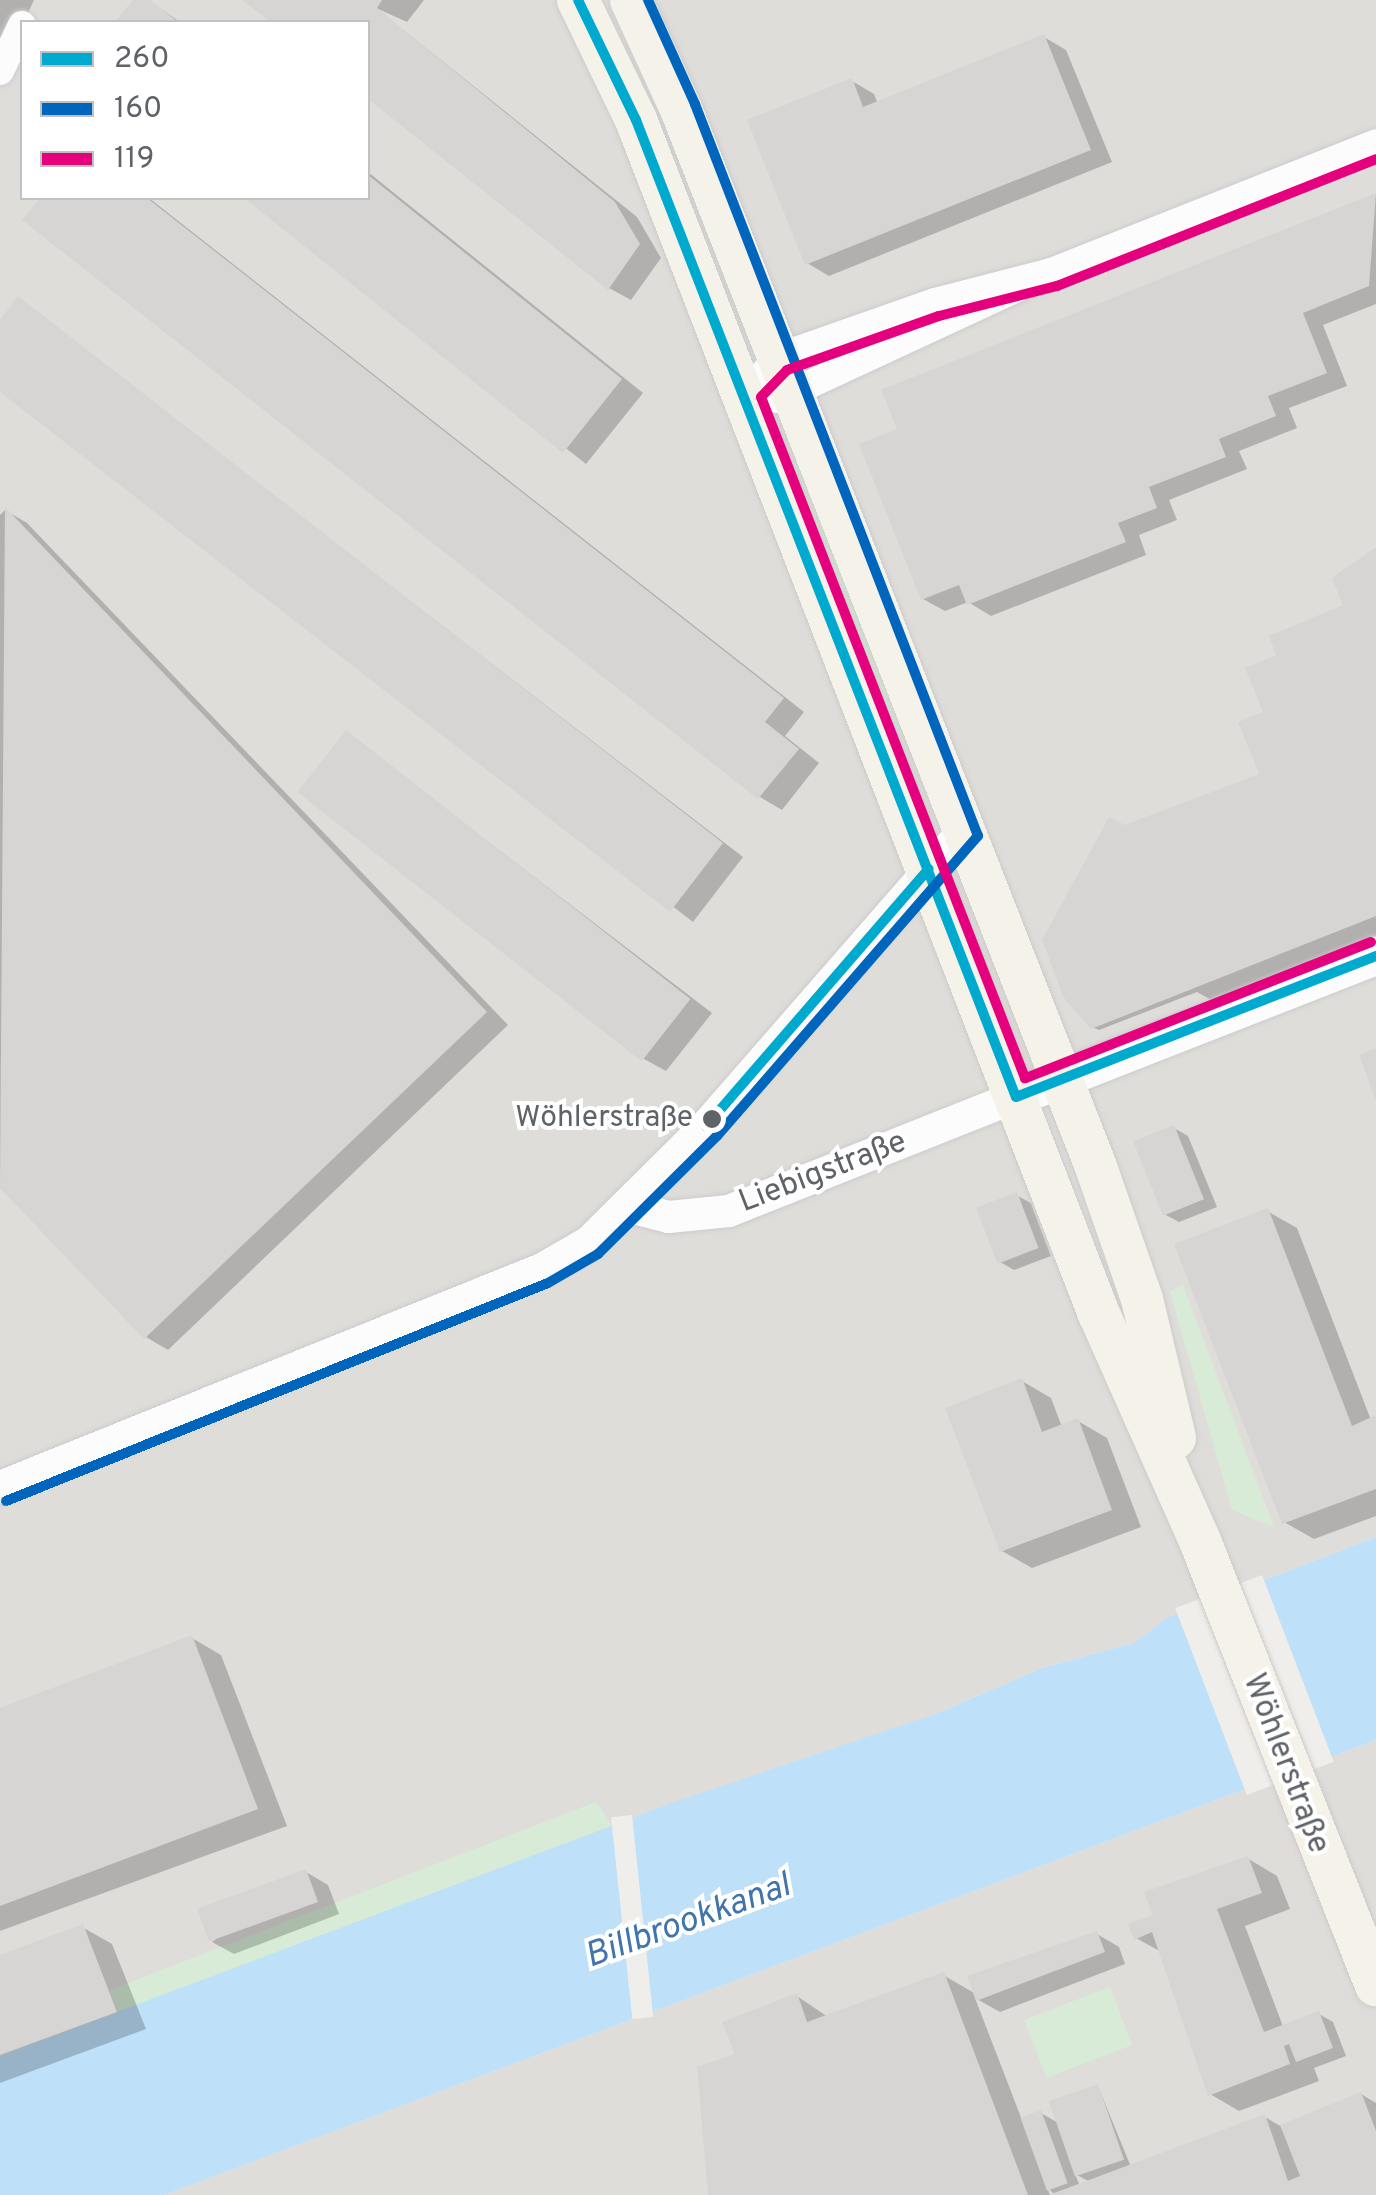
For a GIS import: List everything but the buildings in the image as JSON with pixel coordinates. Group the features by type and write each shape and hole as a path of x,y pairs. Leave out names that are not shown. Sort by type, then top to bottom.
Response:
{"main road":[{"name":"Wöhlerstraße","path":"578,0 636,120 1099,1314 1200,1541 1306,1819 1376,1985"},
{"name":"Wöhlerstraße","path":"631,0 786,375 1062,1079 1142,1299 1200,1541"},
{"name":"Liebigstraße","path":"1016,1097 1376,956"}],"street":[{"path":"0,72 20,30"},
{"path":"744,394 768,401 786,375 1376,143"},
{"path":"744,394 935,302 1051,272"},
{"path":"0,1487 542,1269 589,1242 630,1207 964,830"},
{"name":"Liebigstraße","path":"630,1207 669,1217 729,1211 1016,1097"}],"shaded area":[{"path":"0,0 1376,0 1376,1537 1166,1618 1134,1643 1042,1668 938,1713 0,2056"},
{"path":"1376,1740 1376,2195 164,2195"}],"green space":[{"path":"803,460 910,724 893,731 786,467"},
{"path":"1183,1285 1274,1527 1232,1510 1170,1291"},
{"path":"596,1802 614,1828 118,2012 110,1990"},
{"path":"1110,1987 1132,2045 1046,2078 1024,2020"}],"water":[{"name":"Billbrookkanal","path":"1376,1537 1376,1740 164,2195 0,2195 0,2056 675,1802 938,1713 1042,1668 1134,1643 1166,1618"}],"pier":[{"path":"1262,1575 1334,1762 1247,1795 1175,1608"},
{"path":"632,1815 653,2017 632,2019 611,1817"}],"transit line":[{"name":"260","path":"578,0 636,120 1016,1097 1376,956"},
{"name":"160","path":"6,1501 548,1283 598,1254 717,1136 978,836 695,104 648,0"},
{"name":"119","path":"1371,942 1025,1078 761,397 787,370 939,316 1057,286 1376,159"},
{"name":"260","path":"706,1126 929,869"}],"place":[{"name":"Wöhlerstraße","path":"712,1119"}]}
